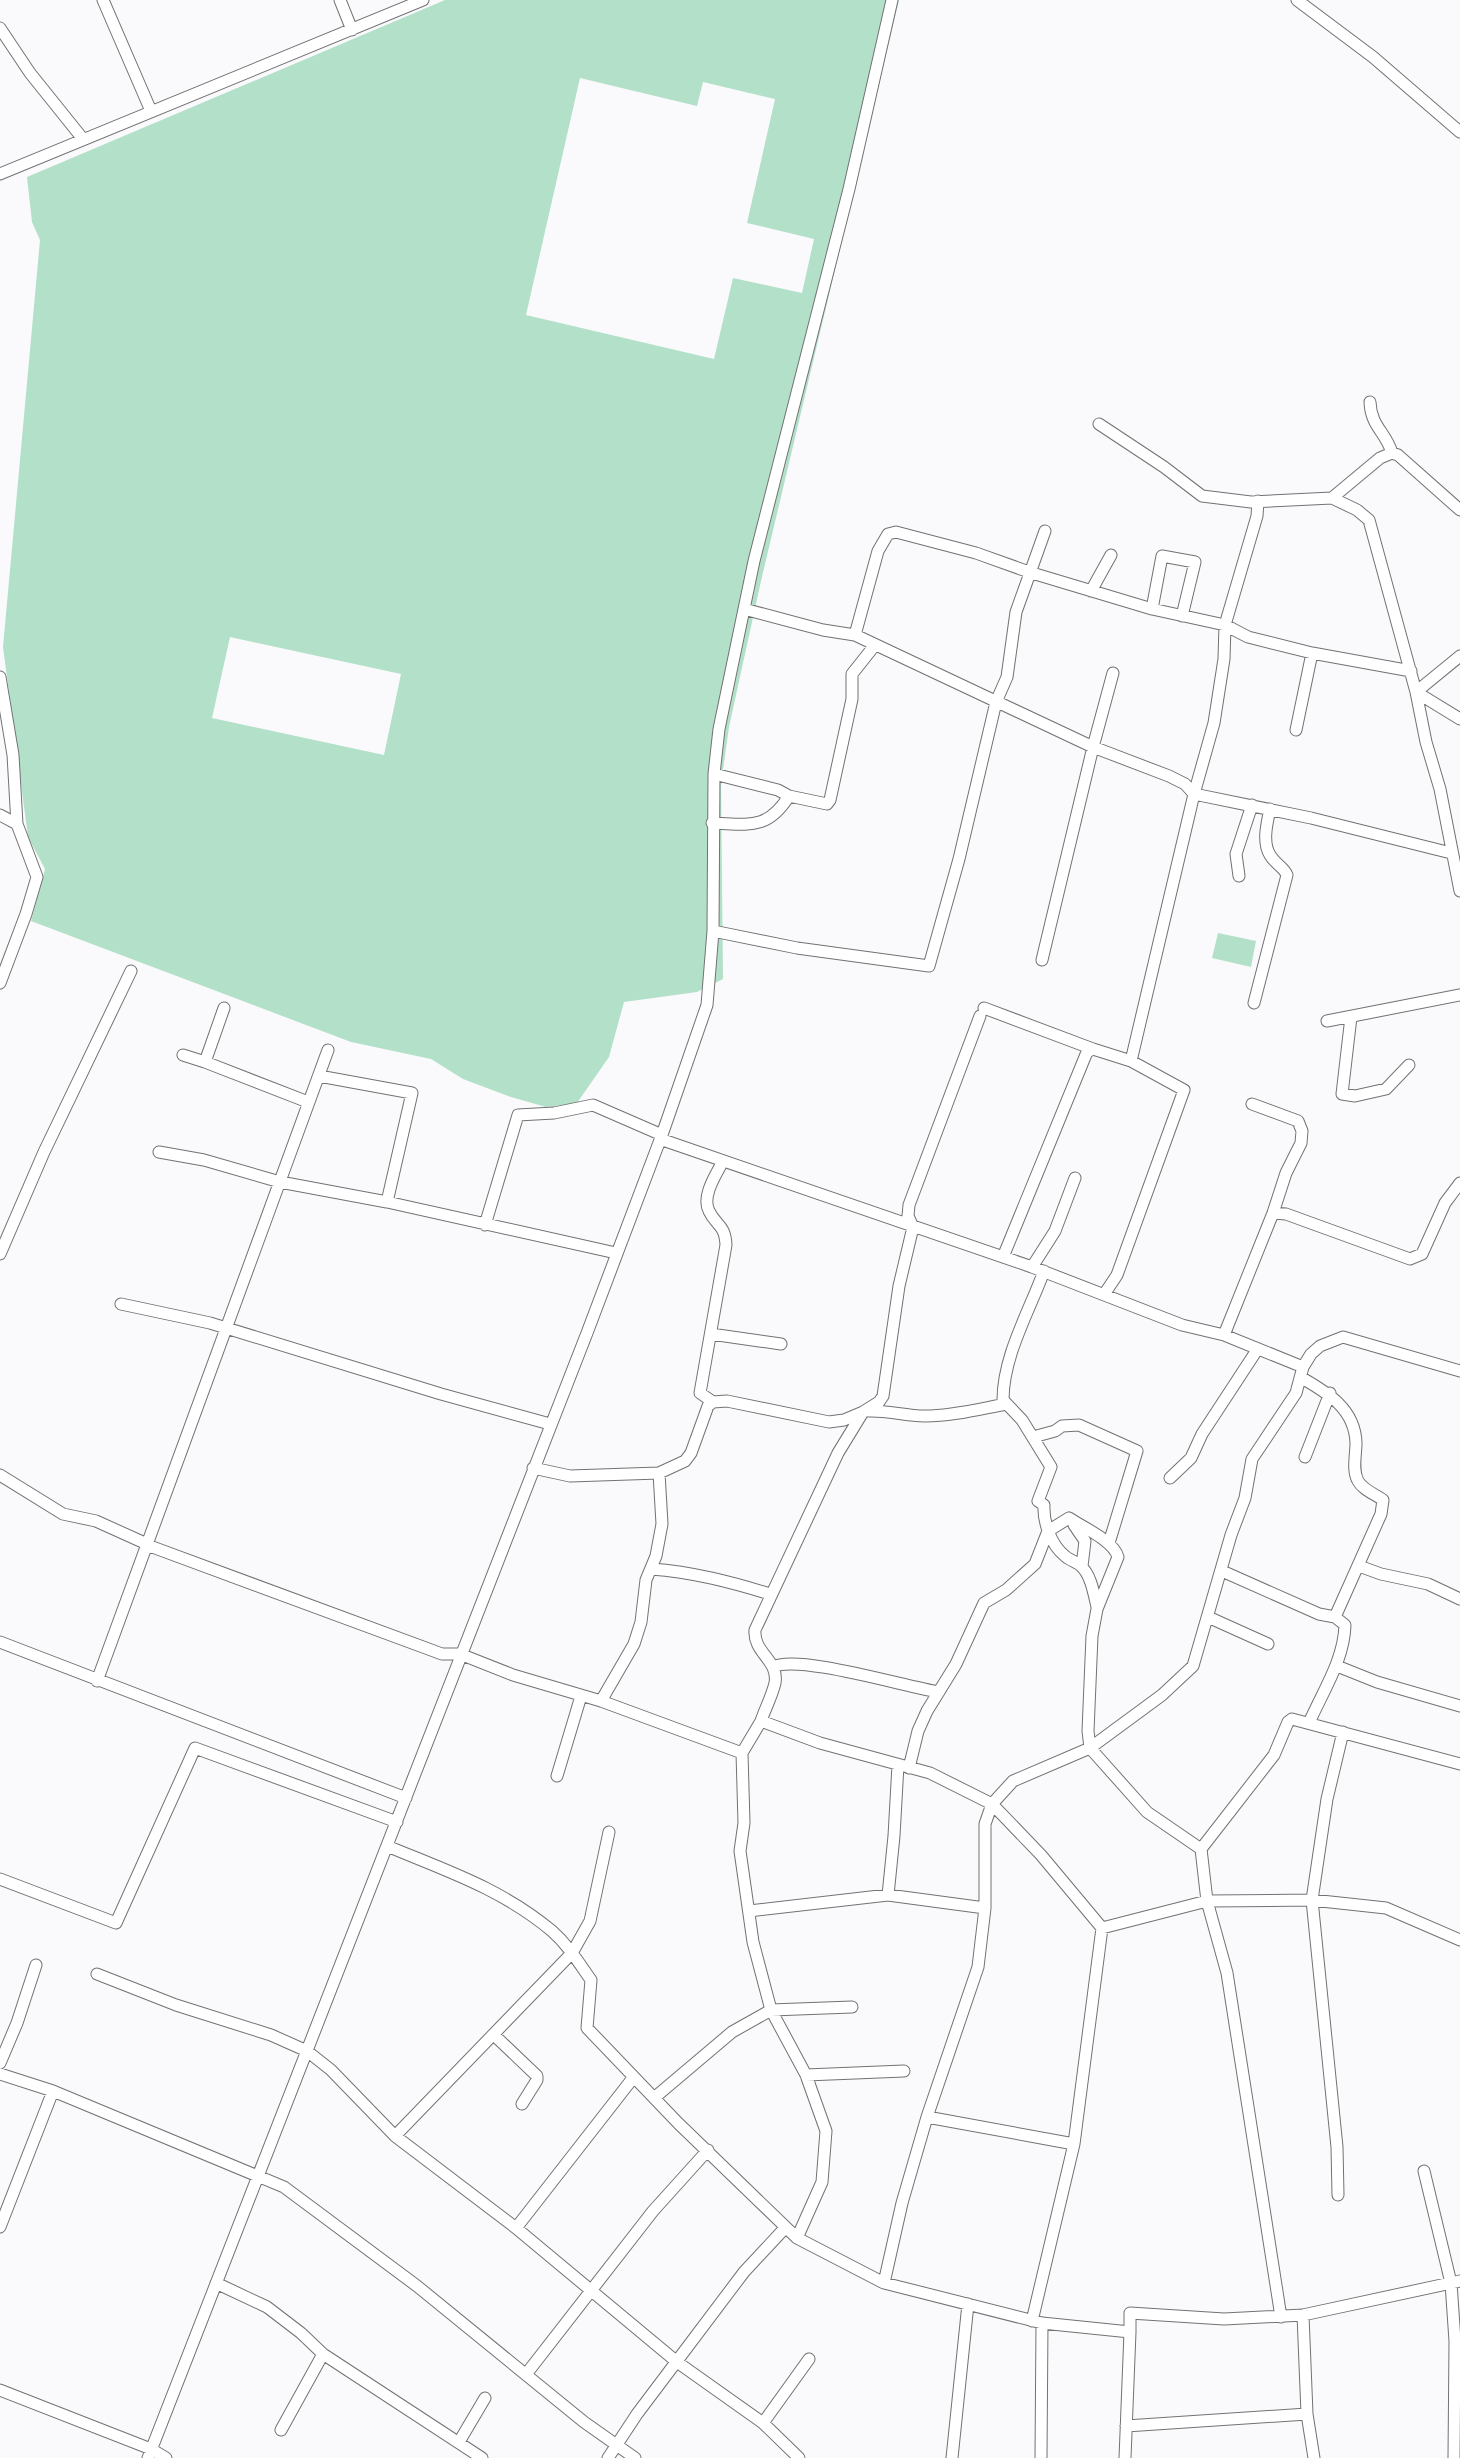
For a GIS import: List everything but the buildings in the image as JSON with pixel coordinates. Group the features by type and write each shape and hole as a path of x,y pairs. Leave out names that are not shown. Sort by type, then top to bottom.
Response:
{"street":[{"path":"103,0 151,111"},
{"path":"340,0 352,30"},
{"path":"0,174 423,0"},
{"path":"150,2453 661,1137 707,1005 713,931 714,774 719,729 744,609 827,267 849,189 892,0"},
{"path":"1297,0 1373,57 1460,132"},
{"path":"0,28 30,73 83,139"},
{"path":"1370,402 1372,420 1389,443 1392,453"},
{"path":"1099,424 1202,496 1234,501 1332,498 1357,510 1369,520 1440,789 1460,891"},
{"path":"1332,498 1380,458 1392,453 1460,510"},
{"path":"1131,1061 1194,794 1214,723 1224,659 1225,625 1257,516 1258,501"},
{"path":"713,931 797,948 929,966 959,859 996,702 1007,677 1016,612 1045,531"},
{"path":"855,635 878,551 892,532 976,553 1152,609 1225,625 1248,637 1312,653 1411,671"},
{"path":"1091,591 1111,555"},
{"path":"1152,609 1162,556 1195,562 1182,616"},
{"path":"744,609 840,634 855,635 1093,747 1169,776 1185,784 1194,794 1451,853"},
{"path":"714,774 827,804 852,699 852,674 875,645"},
{"path":"1296,730 1312,653"},
{"path":"1416,692 1460,656"},
{"path":"1042,960 1113,673"},
{"path":"0,677 13,755 17,824 37,877 0,983"},
{"path":"1416,692 1460,719"},
{"path":"712,823 755,824 767,820 779,811 789,796"},
{"path":"1239,876 1236,854 1252,805"},
{"path":"1254,1003 1287,875 1286,870 1269,855 1266,831 1270,809"},
{"path":"0,815 17,824"},
{"path":"0,1254 44,1152 131,971"},
{"path":"1327,1021 1460,995"},
{"path":"205,1062 224,1008"},
{"path":"533,1468 570,1476 659,1473 685,1461 691,1453 708,1406 713,1402 727,1401 829,1422 844,1420 879,1402 885,1386 899,1286 913,1227 908,1216 909,1205 982,1012 1131,1061 1184,1090 1117,1275 1105,1293"},
{"path":"1351,1017 1342,1094 1355,1096 1386,1089 1409,1065"},
{"path":"1003,1257 1080,1063 1093,1049"},
{"path":"97,1681 328,1050"},
{"path":"183,1055 308,1102"},
{"path":"319,1076 412,1093 387,1202"},
{"path":"1224,1335 1302,1137 1301,1125 1289,1117 1252,1104"},
{"path":"485,1225 518,1115 554,1113 593,1105 661,1137 723,1161 1038,1269 1182,1325 1224,1335 1257,1350 1303,1372 1330,1393 1349,1415 1354,1429 1357,1479 1364,1488 1383,1500 1381,1514 1335,1617"},
{"path":"159,1152 204,1160 280,1182 387,1202 616,1253"},
{"path":"713,1402 700,1393 700,1388 726,1245 724,1230 710,1214 707,1205 711,1186 723,1161"},
{"path":"1075,1178 1038,1269 1006,1374 1003,1400 1022,1420 1051,1467 1038,1501 1044,1505 1043,1517 1048,1531 1066,1558 1082,1566"},
{"path":"1273,1213 1286,1214 1410,1259 1422,1254 1445,1203 1460,1183"},
{"path":"121,1304 226,1329 550,1424"},
{"path":"711,1334 781,1344"},
{"path":"884,2283 902,2203 927,2117 978,1967 985,1908 985,1824 992,1804 1013,1781 1090,1748 1186,1675 1198,1654 1231,1535 1245,1498 1252,1459 1281,1419 1311,1354 1320,1346 1343,1337 1460,1371"},
{"path":"1170,1478 1191,1458 1202,1434 1257,1350"},
{"path":"1305,1457 1330,1393"},
{"path":"863,1412 881,1410 923,1416 1006,1404"},
{"path":"797,2238 822,2182 826,2131 806,2075 771,2010 753,1942 740,1851 744,1823 742,1753 761,1721 775,1682 773,1667 757,1647 754,1636 770,1594 838,1453 863,1412"},
{"path":"1033,1437 1062,1426 1079,1425 1137,1451 1109,1543"},
{"path":"601,1701 634,1644 641,1622 646,1580 662,1524 659,1473"},
{"path":"0,1475 63,1514 96,1521 147,1544 442,1654 460,1654 742,1753"},
{"path":"888,1895 904,1766 918,1731 972,1634 984,1603 1006,1590 1035,1564 1048,1531 1069,1518"},
{"path":"1069,1518 1109,1543 1116,1549 1118,1557 1097,1609 1090,1662 1090,1748 1147,1812 1201,1849"},
{"path":"1069,1518 1085,1541 1082,1566 1097,1609"},
{"path":"1359,1566 1428,1584 1460,1599"},
{"path":"651,1569 723,1579 770,1594"},
{"path":"1222,1571 1319,1614 1335,1617 1345,1625 1337,1666 1309,1723"},
{"path":"1208,1617 1268,1644"},
{"path":"0,1642 406,1798"},
{"path":"773,1667 788,1663 811,1665 939,1692"},
{"path":"1337,1666 1377,1682 1460,1706"},
{"path":"557,1776 581,1696"},
{"path":"1281,2317 1227,1973 1207,1901 1201,1849 1274,1755 1288,1722 1296,1719 1460,1764"},
{"path":"761,1721 820,1743 930,1773 992,1804 1062,1878 1102,1928 1074,2144 1037,2322 1041,2458"},
{"path":"1338,2195 1337,2147 1312,1900 1327,1799 1343,1732"},
{"path":"0,1879 116,1923 195,1748 397,1822"},
{"path":"395,2136 572,1953 590,1921 609,1832"},
{"path":"387,1846 464,1876 498,1894 554,1933 591,1980 587,2028 633,2078 797,2238 884,2283 1037,2322 1130,2332"},
{"path":"749,1911 888,1895 985,1908"},
{"path":"1102,1928 1207,1901 1312,1900 1386,1908 1460,1940"},
{"path":"0,2063 36,1965"},
{"path":"97,1974 176,2005 271,2035 307,2051 331,2070 395,2136 516,2228 677,2362 763,2423 799,2458"},
{"path":"654,2098 732,2032 771,2010 852,2007"},
{"path":"494,2035 537,2076 535,2085 522,2104"},
{"path":"806,2075 904,2071"},
{"path":"0,2074 53,2091 284,2187 417,2286 635,2458"},
{"path":"516,2228 633,2078"},
{"path":"0,2227 53,2091"},
{"path":"927,2117 1074,2144"},
{"path":"527,2373 653,2211 708,2150"},
{"path":"1424,2171 1455,2282 1454,2458"},
{"path":"608,2458 744,2272 785,2228"},
{"path":"1125,2458 1130,2313 1224,2319 1303,2315 1455,2282"},
{"path":"216,2283 267,2307 323,2354 482,2458"},
{"path":"952,2458 968,2304"},
{"path":"1303,2315 1307,2414 1314,2458"},
{"path":"281,2430 323,2354"},
{"path":"763,2423 809,2359"},
{"path":"0,2390 166,2458"},
{"path":"459,2442 485,2398"},
{"path":"1126,2426 1307,2414"}],"green space":[{"path":"445,0 899,0 729,727 721,784 723,979 697,992 624,1002 609,1057 577,1103 546,1107 511,1097 463,1079 431,1059 351,1042 31,921 45,869 28,837 3,647 40,240 32,222 27,177","holes":["580,78 697,106 703,82 775,99 747,223 814,239 802,293 733,278 714,359 526,315","230,637 401,674 384,755 212,718"]},
{"path":"1218,933 1256,941 1251,967 1212,958"}]}
